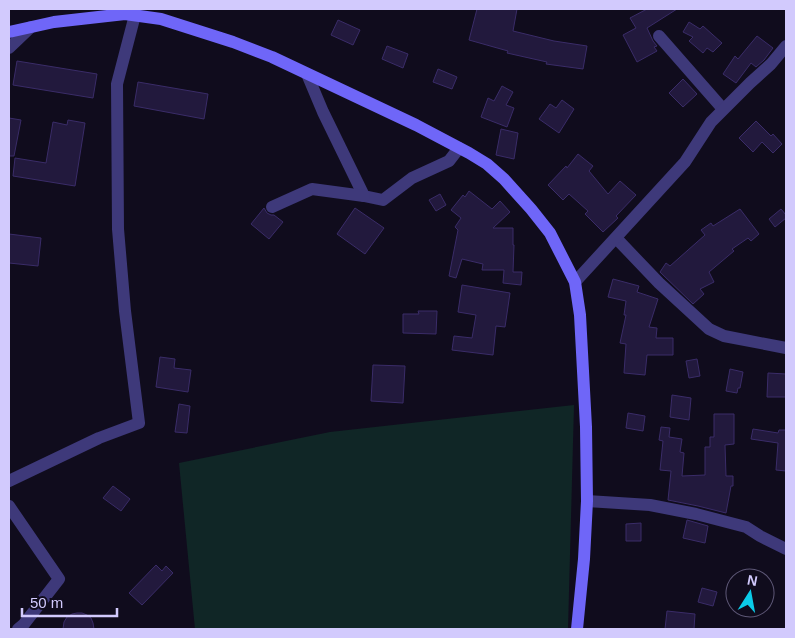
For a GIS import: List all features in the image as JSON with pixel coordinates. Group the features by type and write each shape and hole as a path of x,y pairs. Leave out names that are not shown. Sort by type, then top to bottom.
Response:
{"main road":[{"path":"9,32 54,22 129,13 161,19 233,42 272,57 416,125 487,164 504,179 550,233 575,282 580,315 586,427 587,501 584,559 577,629"}],"street":[{"path":"9,481 98,438 139,423 125,311 118,229 117,84 129,13"},
{"path":"9,48 31,27"},
{"path":"659,36 723,109"},
{"path":"575,282 685,162 711,122 750,83 784,53"},
{"path":"307,74 323,112 364,196"},
{"path":"272,207 312,189 383,200 412,178 449,161 458,148"},
{"path":"616,238 659,283 709,330 724,336 786,348"},
{"path":"587,501 650,505 696,514 746,527 786,548"},
{"path":"9,506 59,580 18,629"}],"green space":[{"path":"574,405 568,629 195,629 179,463 330,432"}],"building":[{"path":"477,9 517,9 513,31 554,41 587,46 583,69 546,64 547,62 507,53 508,51 469,40"},
{"path":"647,9 677,9 647,28 657,46 654,47 657,51 637,62 623,35 636,28 630,18"},
{"path":"338,20 360,30 353,45 331,35"},
{"path":"689,22 700,29 703,26 722,43 713,52 707,48 703,53 689,41 693,37 683,32"},
{"path":"757,36 773,48 756,67 751,63 736,83 723,74 735,56 738,59"},
{"path":"387,46 408,54 403,68 382,59"},
{"path":"17,61 97,74 93,98 13,85"},
{"path":"438,69 457,77 452,89 433,82"},
{"path":"683,79 697,94 683,107 669,93"},
{"path":"138,82 208,94 204,119 134,106"},
{"path":"502,86 513,92 506,105 514,108 507,127 481,117 488,98 494,101"},
{"path":"562,100 574,109 559,133 539,119 550,104 556,108"},
{"path":"9,118 21,120 14,156 9,156"},
{"path":"68,120 85,123 75,186 13,176 15,158 46,163 53,122 67,125"},
{"path":"756,121 771,136 773,134 782,144 773,153 762,142 753,152 739,138"},
{"path":"501,129 518,133 514,159 496,155"},
{"path":"578,154 593,166 589,171 608,194 620,181 636,195 616,216 618,218 603,232 585,214 588,211 569,194 563,200 548,185 566,166 567,168"},
{"path":"469,191 492,209 500,201 510,212 493,228 513,228 513,272 522,272 521,285 503,283 504,270 482,270 483,264 462,259 456,278 449,276 458,230 455,227 461,218 451,210 463,195 465,197"},
{"path":"440,194 446,205 436,211 429,200"},
{"path":"264,208 267,213 274,215 283,222 269,239 251,224"},
{"path":"355,208 384,228 365,254 337,234"},
{"path":"740,209 759,234 751,241 748,238 732,249 734,251 709,272 714,282 700,289 704,294 693,304 660,272 666,263 670,266 705,235 701,230 711,223 713,226"},
{"path":"781,209 786,218 775,227 769,219"},
{"path":"9,234 41,238 38,266 9,263"},
{"path":"613,279 639,286 637,292 658,299 649,327 657,328 656,338 673,338 673,355 647,355 645,375 624,373 626,344 620,343 626,315 624,315 626,301 608,297"},
{"path":"462,285 510,293 505,327 496,326 493,355 452,350 454,336 472,338 476,315 458,312"},
{"path":"418,311 437,311 436,334 403,333 403,314 419,314"},
{"path":"160,357 175,359 174,368 191,370 188,392 156,387"},
{"path":"697,359 700,376 689,378 686,361"},
{"path":"373,365 405,366 403,403 371,401"},
{"path":"730,369 743,372 740,388 738,388 737,393 726,391"},
{"path":"768,373 786,374 786,397 767,397"},
{"path":"672,395 691,398 689,420 670,417"},
{"path":"179,404 190,406 187,433 175,432"},
{"path":"628,413 645,416 643,431 626,428"},
{"path":"714,414 734,414 734,444 725,445 726,476 733,476 733,486 731,486 726,513 668,500 671,471 660,470 663,441 659,440 661,427 670,428 669,437 682,439 680,452 684,453 682,476 705,475 705,447 710,447 710,437 714,437"},
{"path":"753,429 778,433 779,430 786,430 786,471 776,470 778,443 751,439"},
{"path":"113,486 130,499 121,511 103,498"},
{"path":"687,520 708,526 705,543 683,538"},
{"path":"641,523 641,541 626,541 626,524"},
{"path":"156,565 162,571 166,566 173,573 142,605 129,593"},
{"path":"702,588 717,592 713,606 698,602"},
{"path":"667,611 695,614 694,629 665,629"},
{"path":"82,613 91,618 94,629 63,629 67,617"}]}
